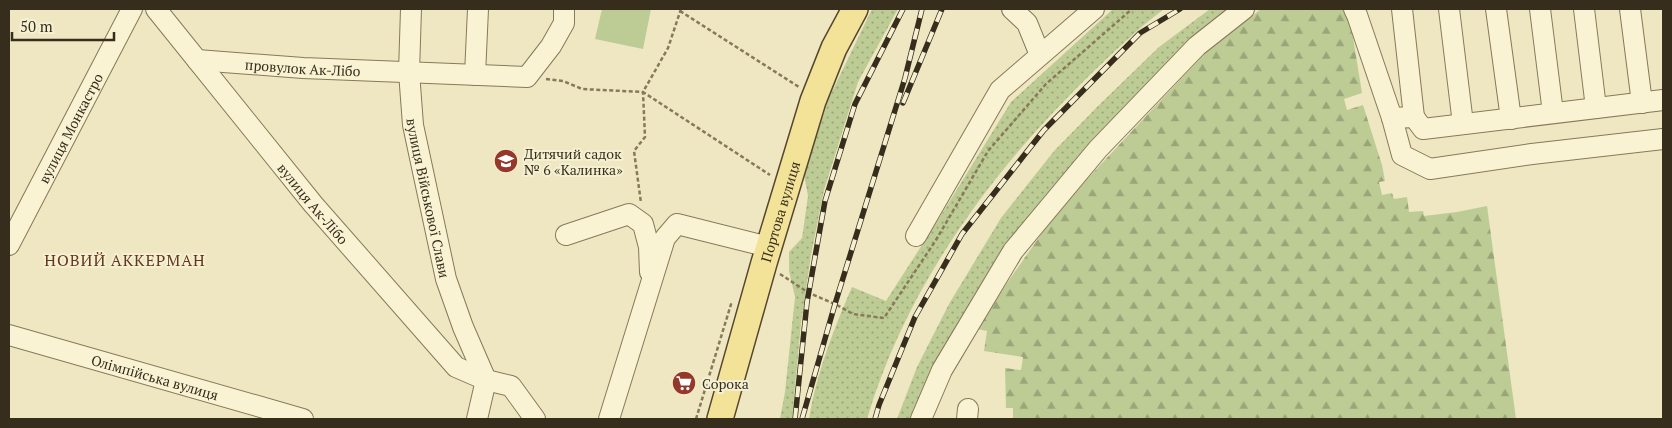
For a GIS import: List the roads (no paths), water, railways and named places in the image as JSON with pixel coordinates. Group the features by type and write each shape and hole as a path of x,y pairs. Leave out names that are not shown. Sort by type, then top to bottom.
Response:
{"main road":[{"name":"Портова вулиця","path":"720,419 769,246 813,101 834,48 855,9"}],"street":[{"name":"вулиця Монкастро","path":"9,245 132,9"},
{"name":"вулиця Ак-Лібо","path":"156,9 314,204 456,367 486,380"},
{"name":"вулиця Військової Слави","path":"411,9 409,72 413,124 446,279 463,327 486,380"},
{"path":"475,75 478,9"},
{"name":"провулок Ак-Лібо","path":"198,60 303,68 527,77 551,46 564,24 564,9"},
{"path":"1012,9 1027,23 1040,55"},
{"path":"916,236 1000,90 1094,9"},
{"path":"921,419 942,370 1013,251 1098,149 1197,46 1244,9"},
{"path":"1354,9 1358,15 1392,118 1402,155 1430,169 1532,154 1663,139"},
{"path":"1402,9 1414,117 1423,129 1663,100"},
{"path":"1449,9 1463,124"},
{"path":"1496,9 1510,118"},
{"path":"1540,9 1553,114"},
{"path":"1584,9 1596,108"},
{"path":"1630,9 1642,102"},
{"path":"1378,76 1409,68"},
{"path":"1392,118 1414,117"},
{"path":"566,235 630,214 643,224 649,247 650,284"},
{"path":"608,419 665,238 677,224 769,246"},
{"name":"Олімпійська вулиця","path":"9,336 303,419"},
{"path":"477,419 486,380 511,386 535,419"}],"railway":[{"path":"795,419 807,302 825,201 855,104 903,9"},
{"path":"802,419 835,304 905,78 922,9"},
{"path":"903,103 942,9"},
{"path":"875,419 915,317 962,234 1044,130 1140,33 1180,9"}],"place":[{"name":"Дитячий садок № 6 «Калинка»","path":"506,161"},
{"name":"Сорока","path":"684,383"}],"district":[{"name":"НОВИЙ АККЕРМАН","path":"125,260"}]}
